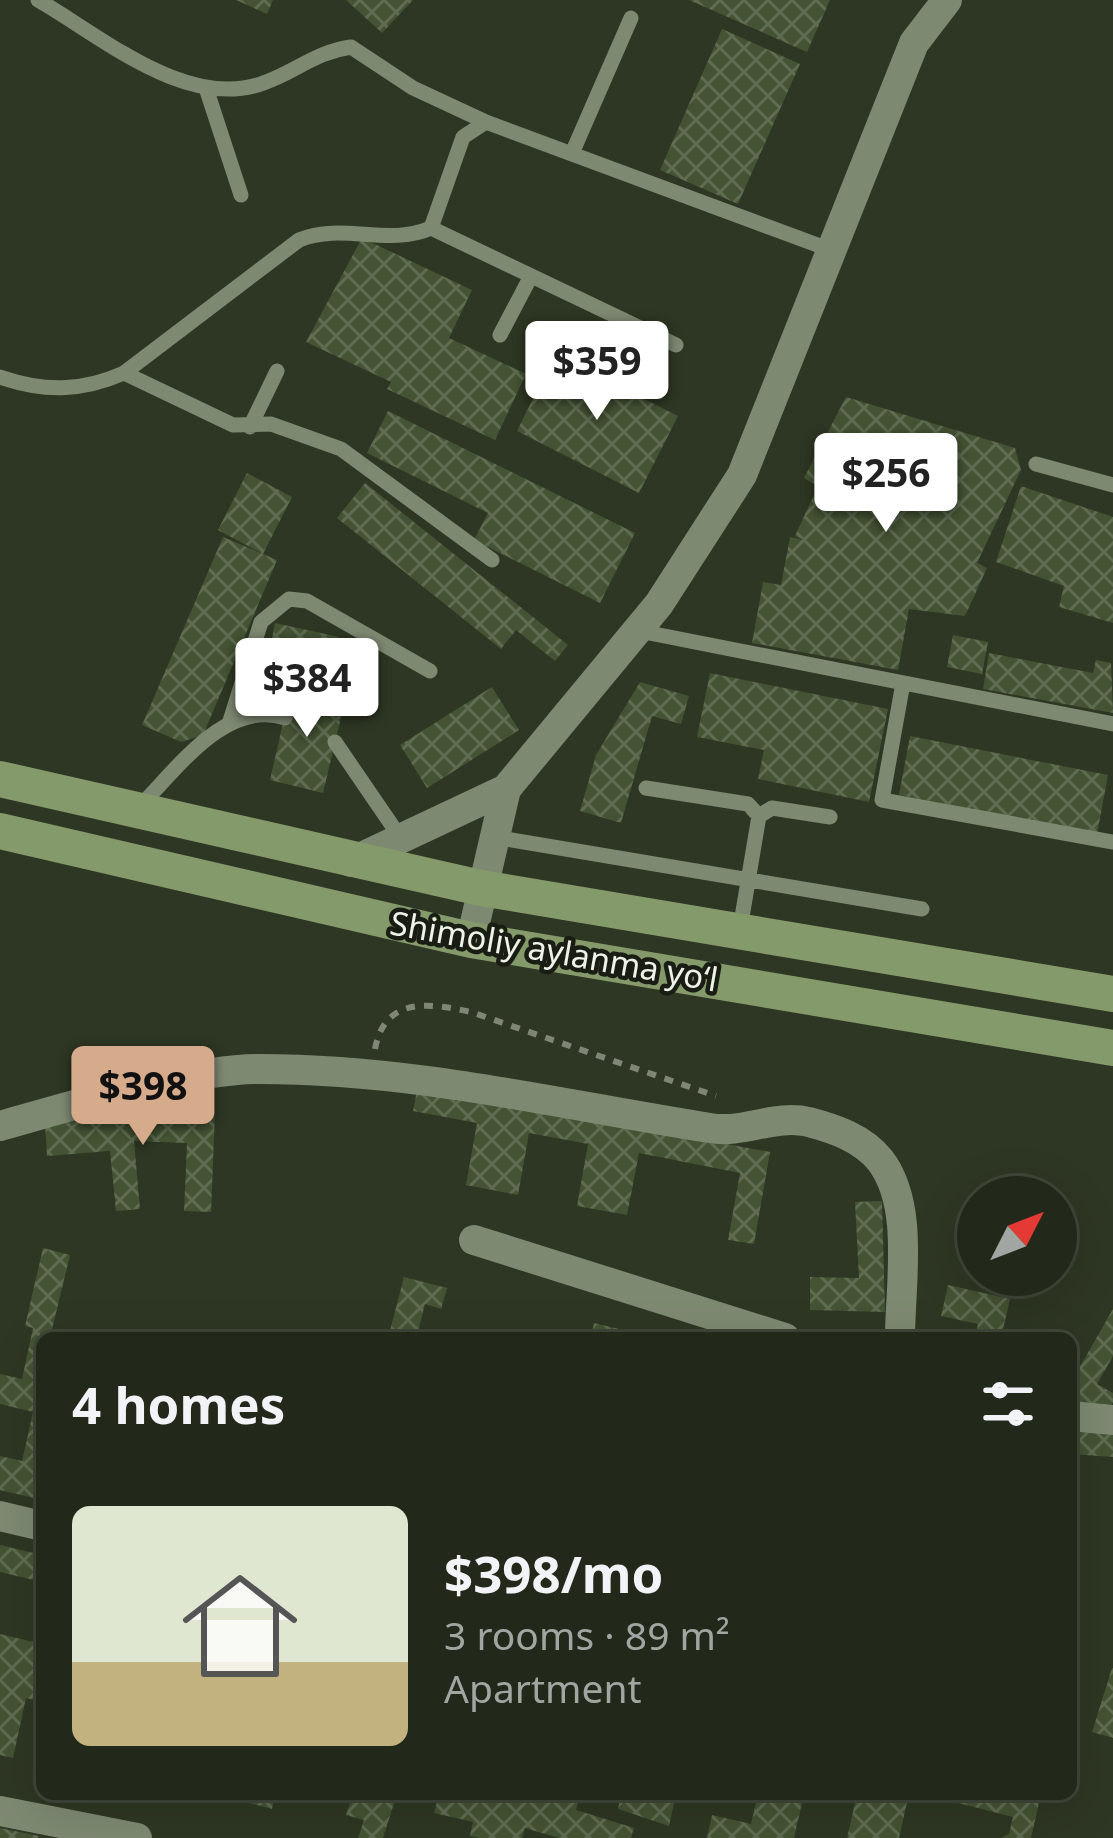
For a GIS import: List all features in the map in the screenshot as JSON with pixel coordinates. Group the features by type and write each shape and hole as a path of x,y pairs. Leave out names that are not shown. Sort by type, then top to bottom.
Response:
{"main road":[{"name":"Shimoliy aylanma yoʻl","path":"0,779 481,888 1113,994"},
{"name":"Shimoliy aylanma yoʻl","path":"0,831 471,940 1113,1048"}],"street":[{"path":"471,940 491,837 506,789 638,630 742,475 914,43 946,0"},
{"path":"351,862 506,789"},
{"path":"0,1126 254,1069 382,1076 563,1098 718,1130 754,1123 806,1122 855,1137 879,1159 893,1184 901,1214 900,1332"},
{"path":"473,1240 766,1332"},
{"path":"1077,1417 1113,1420"},
{"path":"0,1516 36,1525"},
{"path":"0,1811 137,1838"}],"lane":[{"path":"38,0 179,80 206,88 233,90 266,82 318,51 351,47 412,88 486,122 832,250"},
{"path":"573,152 631,18"},
{"path":"206,88 241,195"},
{"path":"0,377 68,390 124,373 298,240 323,230 405,239 431,228 463,137 486,122"},
{"path":"431,228 676,345"},
{"path":"500,335 531,276"},
{"path":"250,427 277,371"},
{"path":"124,373 233,425 271,424 340,449 492,560"},
{"path":"1036,464 1113,485"},
{"path":"134,812 230,721 261,622 289,599 307,601 430,671"},
{"path":"638,630 1113,724"},
{"path":"903,683 882,800 1113,842"},
{"path":"230,721 273,714 285,718"},
{"path":"335,742 402,840"},
{"path":"646,788 748,804 759,816"},
{"path":"739,932 759,816 772,808 830,817"},
{"path":"491,837 922,909"}],"path":[{"path":"382,1076 374,1052 388,1017 406,1006 430,1003 712,1094 754,1123"}],"building":[{"path":"236,0 273,0 267,14"},
{"path":"346,0 413,0 382,33"},
{"path":"689,0 830,0 807,52"},
{"path":"722,29 800,64 738,204 660,170"},
{"path":"362,238 472,290 449,338 526,374 495,440 387,389 391,382 306,342"},
{"path":"555,354 678,416 639,493 517,431"},
{"path":"846,397 1015,448 1021,470 977,563 987,568 965,616 909,609 898,670 752,643 763,582 781,585 790,537 805,540 795,536 818,486 804,478"},
{"path":"388,411 635,533 600,603 474,540 488,513 367,453"},
{"path":"247,473 292,497 263,554 218,530"},
{"path":"365,483 568,645 555,661 516,630 501,649 337,518"},
{"path":"1021,486 1113,517 1113,623 1059,607 1064,586 996,562"},
{"path":"223,537 277,560 203,735 181,742 142,725"},
{"path":"275,623 339,637 329,687 265,673"},
{"path":"953,635 988,642 982,674 947,667"},
{"path":"989,653 1093,673 1096,660 1111,663 1113,713 983,689"},
{"path":"710,673 888,709 869,802 758,779 764,750 697,737"},
{"path":"640,682 689,696 681,724 652,716 621,823 580,811 596,755"},
{"path":"492,687 519,730 427,788 400,745"},
{"path":"291,688 345,701 323,793 270,780"},
{"path":"910,736 1108,775 1097,834 899,795"},
{"path":"418,1086 770,1152 754,1244 728,1240 740,1173 639,1153 627,1215 577,1206 588,1144 529,1133 518,1195 466,1185 477,1123 413,1111"},
{"path":"108,1108 215,1112 211,1212 184,1211 187,1143 134,1141 140,1209 116,1211 110,1151 47,1156 45,1123 108,1118"},
{"path":"882,1201 885,1312 810,1310 810,1277 859,1278 855,1202"},
{"path":"43,1248 70,1255 51,1332 36,1332 36,1499 0,1490 0,1456 22,1461 33,1412 0,1404 0,1374 22,1379 33,1328 25,1326"},
{"path":"404,1277 447,1288 441,1309 425,1304 418,1332 390,1332"},
{"path":"948,1285 957,1287 957,1296 1010,1299 1002,1332 976,1332 978,1324 941,1316"},
{"path":"1113,1309 1113,1356 1097,1384 1113,1393 1109,1410 1077,1403 1077,1372"},
{"path":"594,1323 631,1332 592,1332"},
{"path":"1077,1428 1113,1431 1113,1457 1077,1454"},
{"path":"0,1545 36,1554 36,1581 0,1572"},
{"path":"0,1634 36,1643 36,1700 26,1698 13,1758 0,1755"},
{"path":"1113,1668 1113,1738 1092,1732"},
{"path":"238,1800 274,1800 272,1809"},
{"path":"351,1800 395,1800 383,1838 358,1838 364,1820 346,1815"},
{"path":"437,1800 578,1800 576,1810 634,1828 631,1838 559,1838 525,1828 522,1838 479,1838 470,1836 473,1822 434,1813"},
{"path":"620,1800 675,1800 669,1826 618,1809"},
{"path":"757,1800 803,1800 794,1838 707,1838 712,1815 751,1824"},
{"path":"856,1800 908,1800 899,1838 847,1838"},
{"path":"946,1800 1040,1800 1031,1838 1001,1838 1009,1834 1013,1817"},
{"path":"0,1828 39,1836 0,1838"}]}
